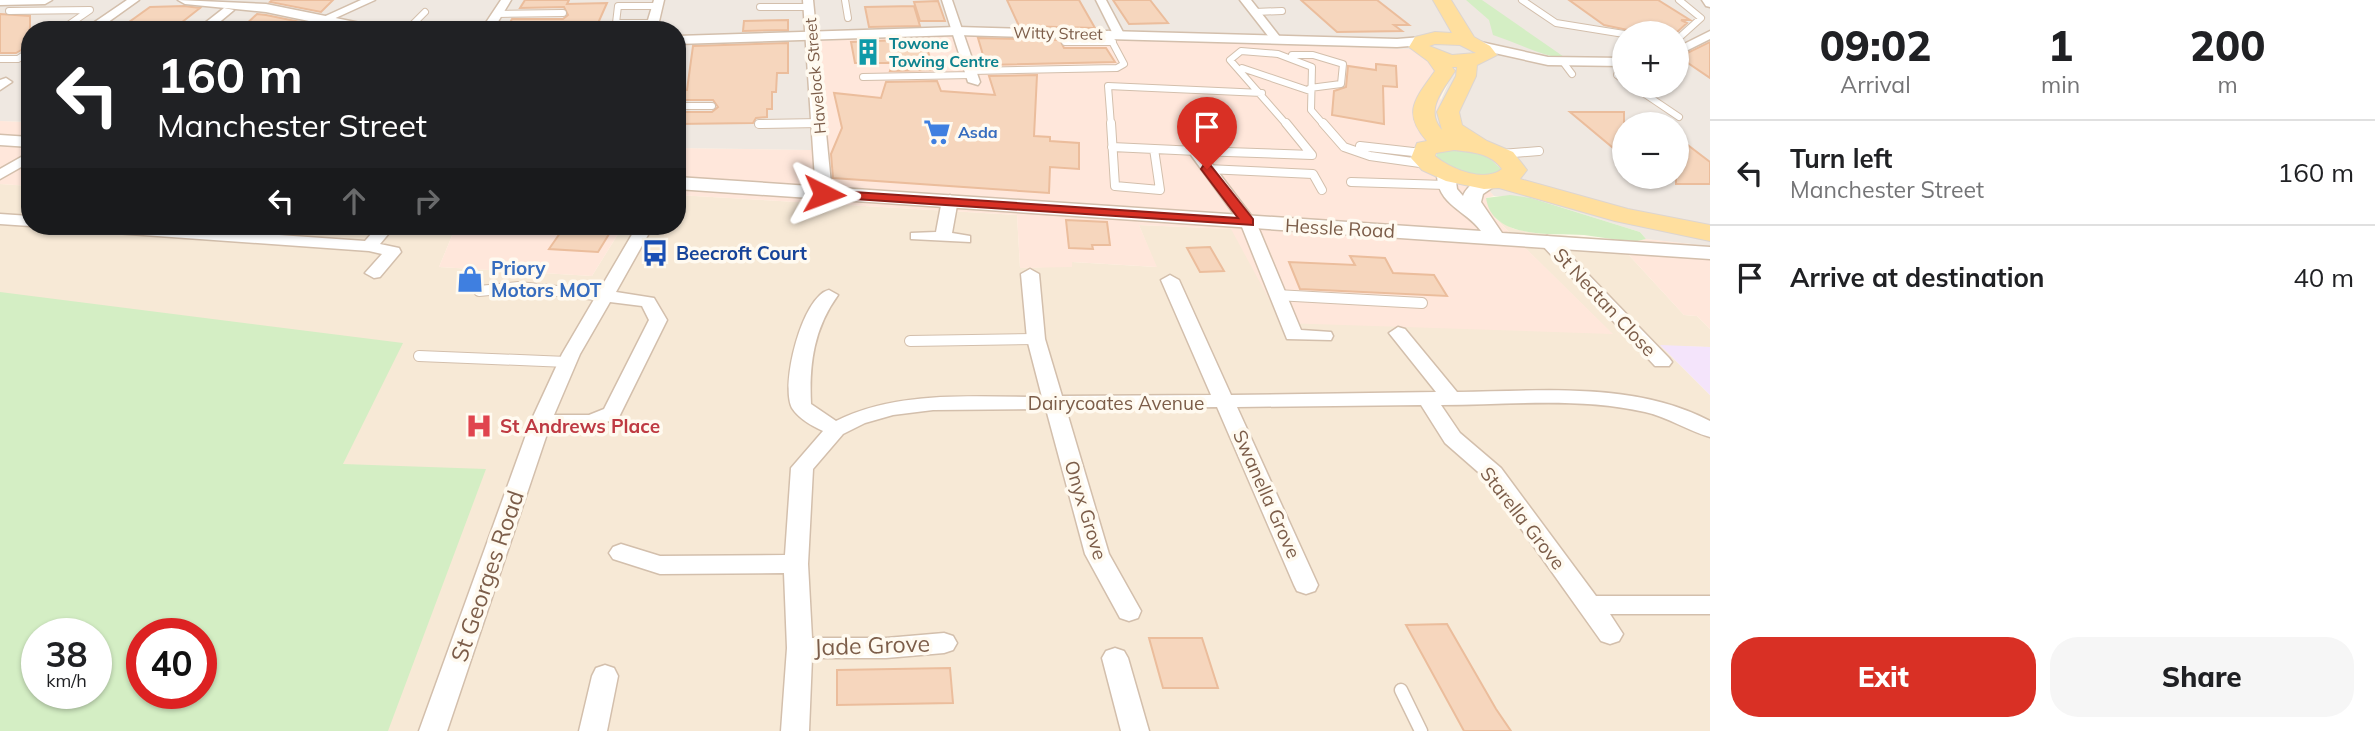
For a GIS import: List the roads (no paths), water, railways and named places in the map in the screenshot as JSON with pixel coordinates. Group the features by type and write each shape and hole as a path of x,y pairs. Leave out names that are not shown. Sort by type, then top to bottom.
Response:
{"main road":[{"path":"1426,0 1435,23 1428,46"},
{"path":"1442,0 1472,52 1466,76 1448,112 1452,128 1497,165 1624,216 1710,233"},
{"path":"1428,46 1472,52"},
{"path":"1428,46 1445,71 1426,99 1422,115 1436,164"},
{"path":"1436,164 1497,165 1618,204 1710,225"},
{"path":"1436,164 1497,165"}],"street":[{"path":"5,6 45,0"},
{"path":"102,21 134,0"},
{"path":"185,0 334,21"},
{"path":"325,19 370,0"},
{"path":"493,21 506,0"},
{"path":"947,0 972,76"},
{"path":"1101,0 1113,37"},
{"path":"1245,0 1276,39"},
{"path":"1707,0 1710,4"},
{"path":"654,21 659,3"},
{"path":"211,21 227,4"},
{"name":"Havelock Street","path":"808,4 824,194"},
{"name":"Witty Street","path":"686,40 811,38 957,31 1276,39 1428,46"},
{"path":"1689,46 1706,36"},
{"path":"1472,52 1548,61 1612,62"},
{"path":"0,140 21,141"},
{"path":"1197,153 1248,222 1294,335 1324,335"},
{"path":"0,175 21,162"},
{"path":"1436,164 1449,195 1479,216"},
{"path":"1495,237 1471,202 1474,191 1497,165"},
{"name":"Hessle Road","path":"686,184 1710,253"},
{"path":"943,238 950,200"},
{"path":"0,219 21,220"},
{"path":"214,235 369,246 393,252 374,273"},
{"path":"369,246 379,235"},
{"name":"St Georges Road","path":"433,731 541,421 567,362 640,235"},
{"path":"917,236 964,239"},
{"name":"St Nectan Close","path":"1547,241 1662,362"},
{"name":"Onyx Grove","path":"1030,274 1036,339 1097,554 1129,611"},
{"name":"Swanella Grove","path":"1170,280 1307,584"},
{"path":"829,295 817,308 799,374 801,405 818,421 836,429"},
{"path":"541,421 592,422 612,413 658,320 648,302 604,296"},
{"path":"1398,333 1453,400"},
{"name":"Dairycoates Avenue","path":"794,731 800,648 796,564 802,468 813,451 836,429 858,418 892,409 933,404 1429,401 1569,397 1618,400 1655,407 1710,430"},
{"name":"Starella Grove","path":"1429,401 1452,438 1493,473 1610,634"},
{"path":"621,553 660,565 796,564"},
{"path":"1588,605 1710,605"},
{"name":"Jade Grove","path":"800,648 886,648 944,643"},
{"path":"1115,658 1136,731"},
{"path":"593,731 605,676"}],"lane":[{"path":"845,0 848,18"},
{"path":"1522,0 1556,23 1612,32"},
{"path":"1679,0 1701,18 1701,21 1689,29"},
{"path":"616,21 618,6 659,3"},
{"path":"760,7 808,4"},
{"path":"5,6 90,10 74,21"},
{"path":"1255,12 1282,11"},
{"path":"416,21 425,12"},
{"path":"498,14 563,13"},
{"path":"863,78 972,76 1117,68 1124,64 1113,37 1065,42"},
{"path":"1112,147 1197,153 1306,157 1312,155 1262,93 1230,60 1241,51 1313,55 1343,64 1341,84 1310,90 1238,67"},
{"path":"1291,55 1312,68 1311,110 1344,147 1370,156 1436,164"},
{"path":"0,59 21,57"},
{"path":"1563,62 1572,70 1572,74"},
{"path":"1154,149 1160,190 1115,186 1108,86 1262,93"},
{"path":"1651,98 1672,112"},
{"path":"686,106 712,106"},
{"path":"759,124 820,123"},
{"path":"1330,133 1369,149 1436,164"},
{"path":"1497,165 1539,151"},
{"path":"1351,182 1436,164"},
{"path":"1207,169 1297,171 1313,174 1322,190"},
{"path":"480,291 528,288 604,296"},
{"path":"1276,295 1422,303"},
{"path":"910,341 1036,339"},
{"path":"419,356 567,362"},
{"path":"1401,690 1421,731"}],"place":[{"name":"Towone Towing Centre","path":"868,52"},
{"name":"Asda","path":"937,132"},
{"name":"Beecroft Court","path":"655,253"},
{"name":"Priory Motors MOT","path":"470,279"},
{"name":"St Andrews Place","path":"479,426"}]}
